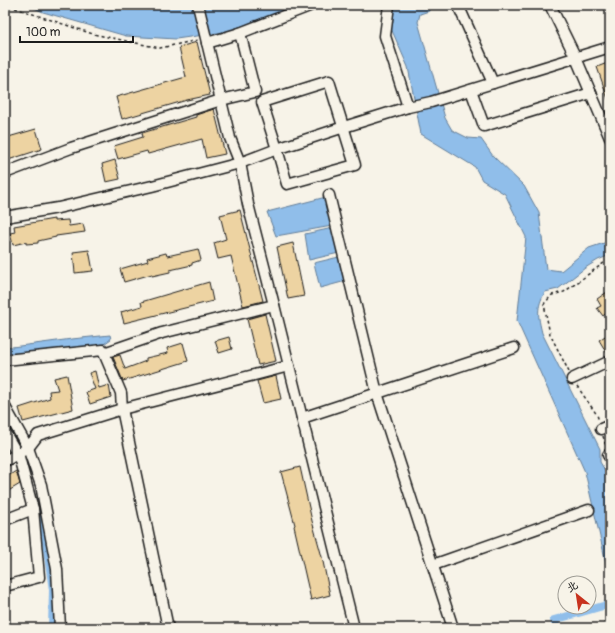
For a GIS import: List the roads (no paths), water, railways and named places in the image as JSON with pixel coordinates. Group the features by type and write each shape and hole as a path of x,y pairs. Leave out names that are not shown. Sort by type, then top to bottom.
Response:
{"street":[{"path":"198,5 230,138 240,163 248,204 302,418 350,627"},
{"path":"207,41 240,33 312,5"},
{"path":"389,5 385,36 408,108"},
{"path":"458,5 493,83"},
{"path":"550,5 576,58 610,138"},
{"path":"240,33 255,92 262,102 287,184 356,165 329,81 262,102"},
{"path":"5,217 58,208 152,186 240,163 344,127 610,47"},
{"path":"471,90 484,126 591,93"},
{"path":"5,172 72,148 221,100 255,92"},
{"path":"329,195 377,393 453,628"},
{"path":"104,354 162,333 274,306"},
{"path":"302,418 514,348"},
{"path":"5,360 103,350 121,394 122,409 168,628"},
{"path":"572,379 610,361"},
{"path":"5,461 28,448 38,435 122,409 289,366"},
{"path":"5,407 28,448 41,485 57,569 60,628"},
{"path":"5,433 19,457 33,509 39,577 5,586"},
{"path":"5,520 33,509"},
{"path":"432,565 589,510"}],"water":[{"path":"28,5 303,5 225,32 176,39 126,36 43,12"},
{"path":"394,5 429,6 429,11 420,14 418,22 445,118 452,130 468,138 481,139 493,156 524,186 539,213 546,269 561,271 589,248 610,241 610,255 585,268 558,289 545,292 540,303 539,312 542,333 600,449 600,462 610,479 610,580 585,472 517,321 526,237 505,194 482,180 475,167 421,134 408,67 390,26"},
{"path":"326,197 332,226 276,236 267,212"},
{"path":"333,228 339,253 309,260 305,234"},
{"path":"339,257 346,281 320,288 314,263"},
{"path":"110,335 111,339 101,346 5,357 5,346 12,347"}],"waterway":[{"path":"5,419 32,470"},
{"path":"41,508 53,590 52,628"},
{"path":"557,628 554,620 610,604"}]}
